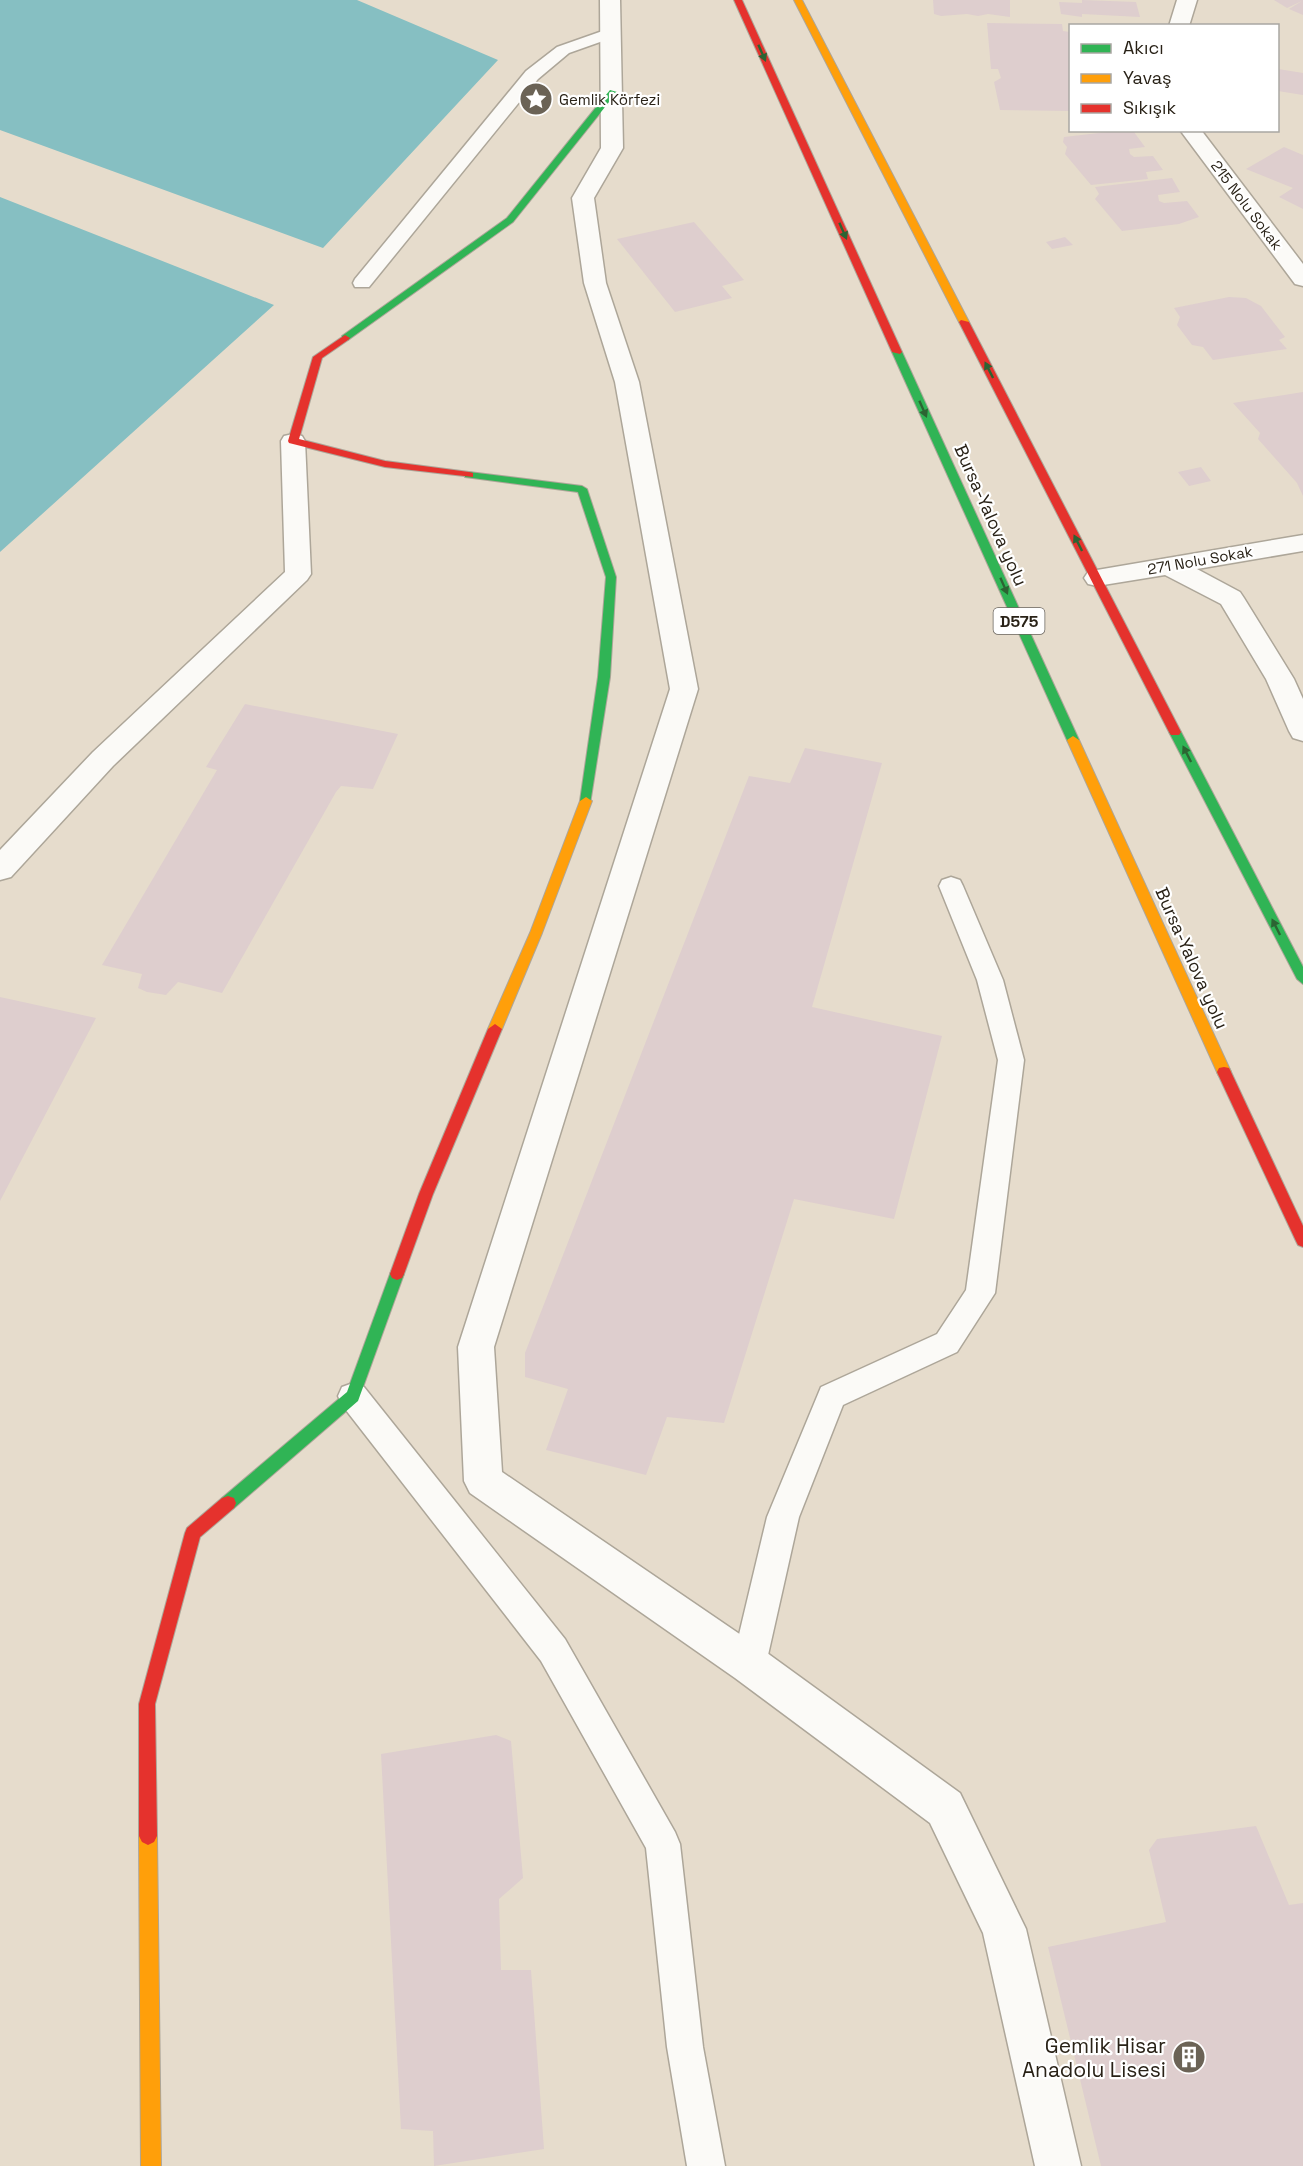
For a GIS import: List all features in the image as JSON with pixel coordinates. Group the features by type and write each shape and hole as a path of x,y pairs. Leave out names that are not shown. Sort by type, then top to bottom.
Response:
{"main road":[{"name":"Bursa-Yalova yolu","path":"738,0 1205,1032 1303,1240"},
{"path":"798,0 1303,979"},
{"path":"151,2166 147,1704 193,1533 353,1396 426,1194 536,933 587,799 604,677 611,577 582,489 386,464 293,441 318,357 510,220 614,92"}],"street":[{"path":"609,0 614,92 612,148 583,198 595,283 627,382 684,689 476,1347 483,1481 748,1664 945,1808 1005,1929 1058,2166"},
{"path":"1180,24 1187,0"},
{"name":"215 Nolu Sokak","path":"1192,132 1303,279"},
{"path":"0,869 104,759 298,574 293,441"},
{"name":"271 Nolu Sokak","path":"1096,578 1303,543"},
{"path":"1169,566 1231,598 1280,679 1303,731"}],"lane":[{"path":"363,283 532,75 563,50 611,33"},
{"path":"748,1664 783,1517 832,1396 947,1343 980,1293 1011,1060 990,980 951,886"},
{"path":"353,1396 553,1650 663,1844 685,2047 706,2166"}],"water":[{"path":"0,0 357,0 498,60 323,248 0,130"},
{"path":"0,197 274,305 0,552"}],"building":[{"path":"933,0 1010,0 1010,17 988,14 941,16 934,14"},
{"path":"1082,0 1136,2 1140,17 1082,14 1082,17 1061,14 1059,2 1082,3"},
{"path":"1274,0 1303,0 1303,15 1289,9 1302,1 1287,8"},
{"path":"987,23 1062,24 1063,31 1069,32 1069,111 1000,110 994,82 1001,78 998,69 991,69"},
{"path":"1279,69 1303,73 1303,95 1279,91"},
{"path":"1107,132 1134,132 1145,147 1129,149 1130,154 1134,157 1153,156 1163,170 1146,172 1148,179 1091,185 1065,154 1067,147 1063,142 1064,137"},
{"path":"1284,147 1303,155 1303,209 1279,197 1293,188 1246,169"},
{"path":"1172,178 1180,192 1158,195 1159,201 1164,203 1187,201 1199,217 1179,224 1122,231 1095,199 1099,194 1095,187"},
{"path":"694,222 744,280 722,286 732,298 675,312 617,239"},
{"path":"1065,237 1073,245 1052,249 1046,242"},
{"path":"1229,297 1246,298 1261,306 1285,337 1279,340 1287,349 1213,360 1203,347 1192,345 1177,325 1180,317 1174,308"},
{"path":"1303,392 1303,496 1297,483 1258,439 1260,433 1233,403"},
{"path":"1201,467 1211,481 1189,486 1178,472"},
{"path":"245,704 398,734 373,789 341,786 336,792 222,993 178,982 166,995 147,992 138,988 142,974 102,965 217,770 206,767"},
{"path":"805,748 882,763 812,1007 942,1036 894,1219 794,1199 724,1423 667,1417 646,1475 546,1450 568,1389 525,1377 525,1353 749,776 790,783"},
{"path":"0,997 96,1018 0,1201"},
{"path":"496,1735 511,1741 523,1878 499,1899 501,1970 531,1970 544,2149 434,2166 433,2131 401,2129 381,1754"},
{"name":"Gemlik Hisar Anadolu Lisesi","path":"1256,1826 1289,1905 1303,1903 1303,2166 1101,2166 1048,1947 1166,1922 1149,1850 1157,1839"}],"traffic: fast":[{"path":"345,338 510,220 613,92"},
{"path":"897,352 1073,740"},
{"path":"469,475 582,489 611,577 604,677 586,801"},
{"path":"1175,732 1303,979"},
{"path":"228,1503 353,1396 397,1274"}],"traffic: slow":[{"path":"798,0 964,322"},
{"path":"1073,740 1224,1072"},
{"path":"495,1029 536,933 586,801"},
{"path":"148,1836 151,2166"}],"traffic: jam":[{"path":"738,0 897,352"},
{"path":"964,322 1175,732"},
{"path":"345,338 318,357 293,441 385,464 469,475"},
{"path":"397,1274 426,1194 495,1029"},
{"path":"1224,1072 1303,1241"},
{"path":"148,1836 147,1704 193,1533 228,1503"}],"place":[{"name":"Gemlik Körfezi","path":"536,99"},
{"name":"Gemlik Hisar Anadolu Lisesi","path":"1189,2057"}]}
